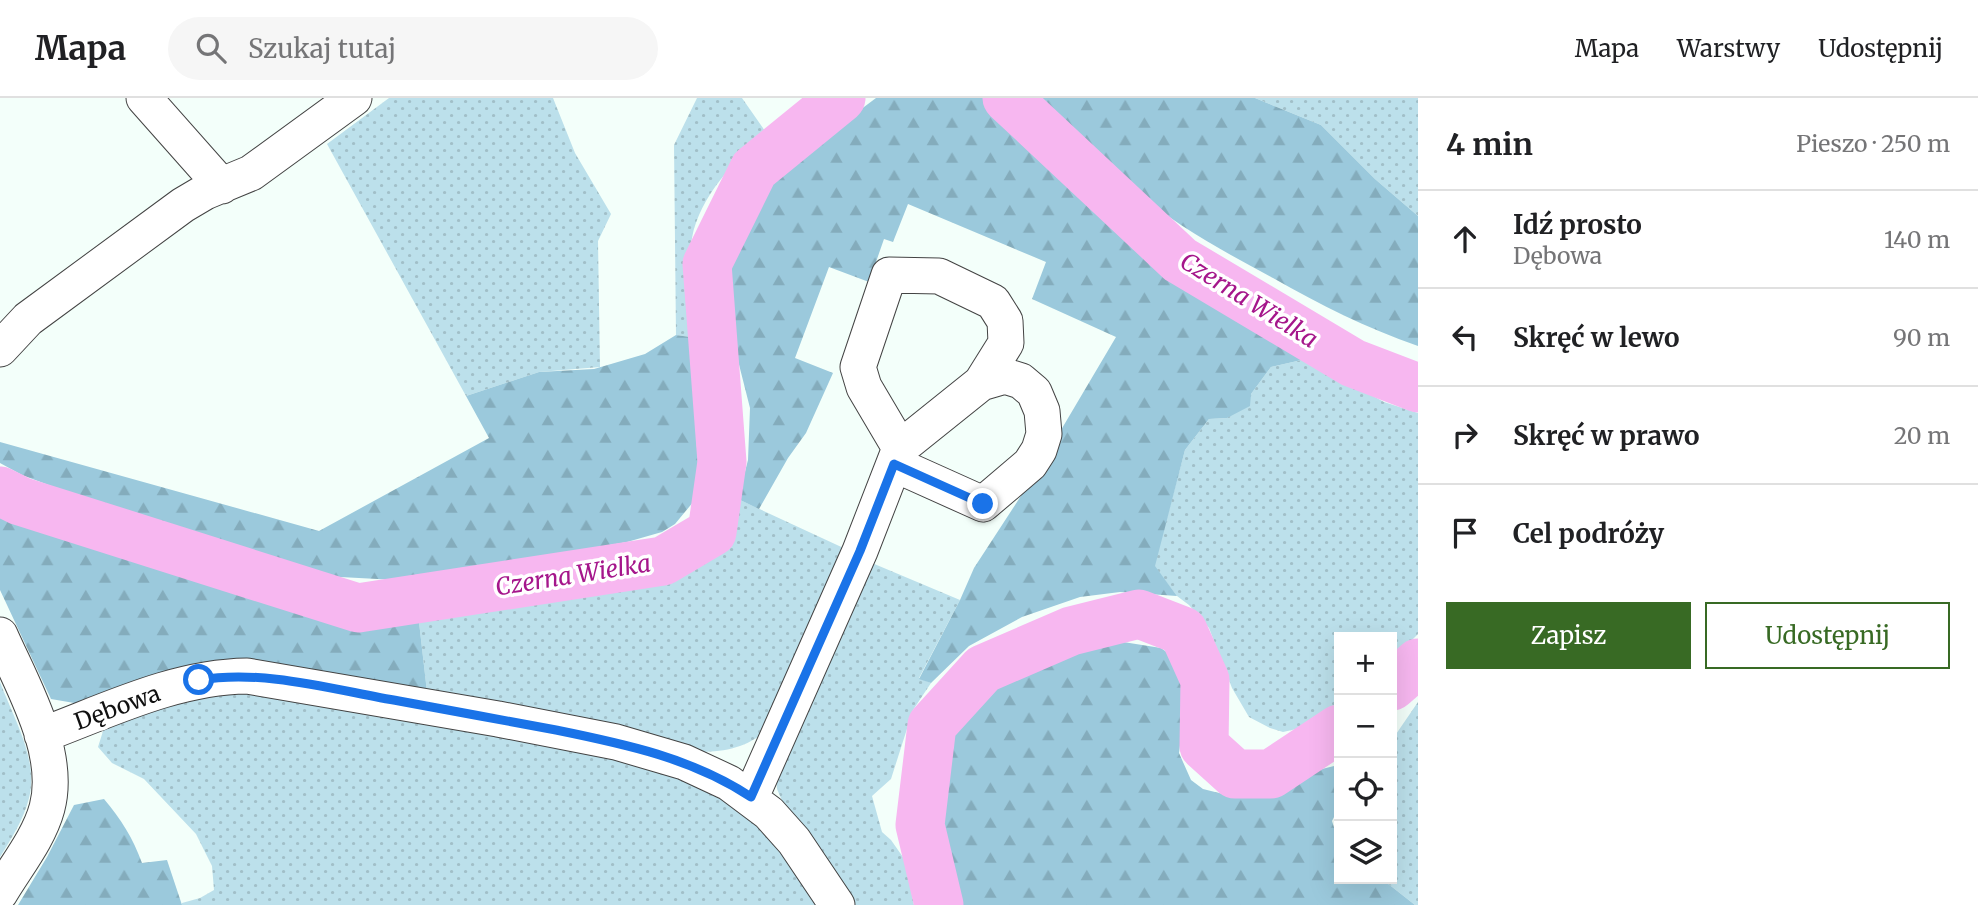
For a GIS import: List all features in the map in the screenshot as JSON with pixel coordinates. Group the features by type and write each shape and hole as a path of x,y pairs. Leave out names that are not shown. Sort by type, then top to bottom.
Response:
{"street":[{"path":"144,98 222,186"},
{"path":"0,349 28,319 192,199 251,173 354,98"},
{"path":"751,797 860,551 897,456 981,383 1006,343 1001,311 993,302 939,276 889,275 858,367 864,387 897,456 983,504 1030,464 1039,450 1044,434 1042,411 1034,392 1021,381 1005,376 981,383"},
{"path":"0,635 42,735 50,770 47,808 40,826 0,893"},
{"name":"Dębowa","path":"42,735 170,687 220,677 247,677 485,716 616,742 684,762 729,783 751,797 784,828 837,905"}],"shaded area":[{"path":"389,98 553,98 575,153 611,214 598,241 600,367 539,372 466,396 327,144"},
{"path":"697,98 742,98 765,131 742,154 711,193 696,222 689,262 690,337 676,335 674,145"},
{"path":"1255,98 1418,98 1418,216 1375,179 1321,125"},
{"path":"1306,359 1384,402 1418,413 1418,634 1397,655 1397,632 1334,632 1334,713 1319,724 1283,732 1249,717 1232,688 1209,628 1189,605 1177,596 1154,566 1185,450 1209,419 1227,418 1251,394 1271,367"},
{"path":"738,499 850,551 765,732 757,738 732,748 696,752 427,692 419,622 496,602 700,566 717,553 728,537"},
{"path":"872,563 960,600 919,678 931,683 913,710 891,779 872,796 882,832 905,860 914,905 852,905 784,805 777,789 776,777"},
{"path":"0,682 28,754 31,784 24,814 0,857"},
{"path":"225,687 649,764 704,784 765,829 819,905 182,905 214,890 212,866 196,834 144,779 112,763 98,747 104,728 131,715"},
{"path":"1418,702 1418,905 1388,884 1397,884 1397,733"}],"green space":[{"path":"876,98 985,98 1058,173 1135,241 1218,303 1306,359 1271,367 1251,394 1250,406 1227,418 1209,419 1185,450 1155,566 1177,596 1120,592 1080,597 1022,617 969,646 931,683 919,679 974,568 1032,479 1116,337 1032,299 1046,262 908,204 893,242 884,239 869,282 829,267 795,358 833,373 806,433 788,458 759,509 738,499 748,460 750,408 730,329 726,266 752,202 799,147 842,114 860,110"},
{"path":"1035,98 1255,98 1321,125 1375,179 1418,216 1418,346 1326,307 1183,226 1120,180"},
{"path":"676,335 690,337 699,480 694,501 675,524 662,532 627,542 396,580 303,575 202,543 22,475 0,463 0,442 319,531 489,438 466,396 539,372 594,369 645,354"},
{"path":"0,506 205,578 369,621 419,622 427,692 328,678 80,704 51,699 0,590"},
{"path":"1117,641 1161,648 1172,656 1182,675 1184,715 1179,753 1191,780 1203,789 1231,796 1281,785 1310,772 1334,766 1334,884 1388,884 1415,905 961,905 950,879 940,834 938,790 950,744 967,714 989,689 1003,678 1036,664"},
{"path":"104,799 126,829 142,863 167,860 182,905 18,905 74,805"}],"waterway":[{"name":"Czerna Wielka","path":"0,491 20,501 358,608 663,561 712,532 722,462 707,264 754,169 841,98"},
{"name":"Czerna Wielka","path":"1007,98 1180,260 1353,363 1418,388"},
{"name":"Czerna Wielka","path":"939,905 920,825 932,725 983,669 1071,631 1139,614 1183,631 1205,680 1204,746 1235,774 1271,774 1334,732"},
{"name":"Czerna Wielka","path":"1397,682 1418,663"}],"route":[{"path":"199,680 220,677 270,679 616,742 684,762 729,783 751,797 860,551 894,464 983,504"}]}
